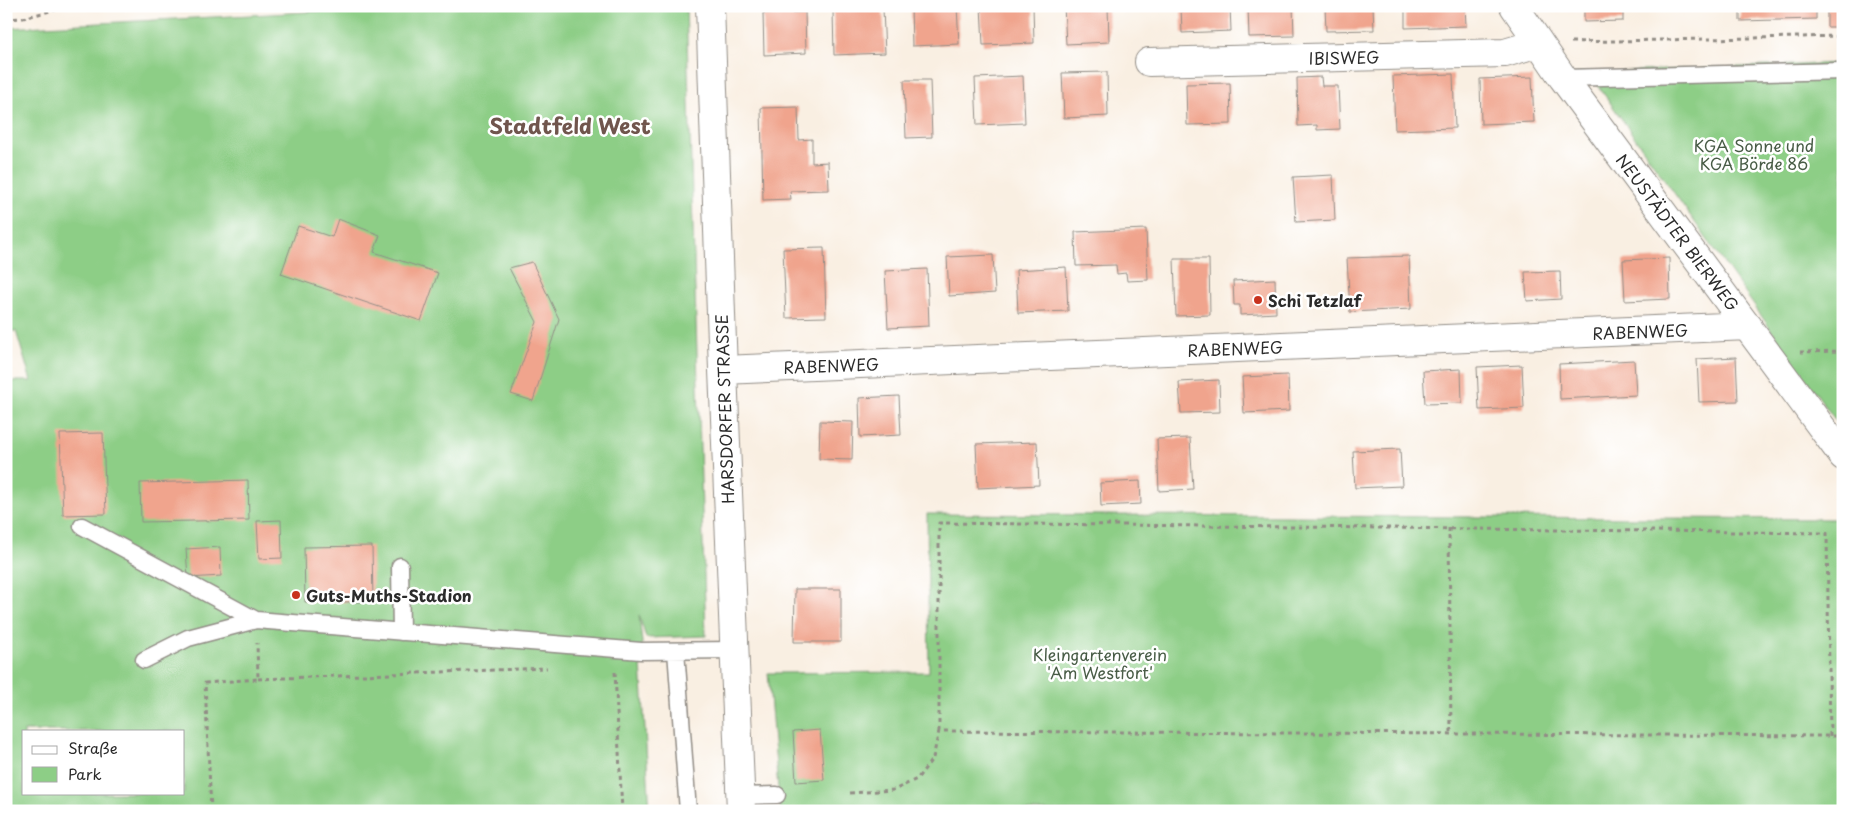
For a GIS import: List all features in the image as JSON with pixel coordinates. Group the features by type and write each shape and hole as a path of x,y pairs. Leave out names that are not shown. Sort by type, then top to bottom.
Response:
{"street":[{"name":"HARSDORFER STRASSE","path":"710,6 722,370 741,804"},
{"name":"NEUSTÄDTER BIERWEG","path":"1514,6 1563,78 1843,456"},
{"name":"IBISWEG","path":"1149,62 1505,53 1538,43"},
{"name":"RABENWEG","path":"722,370 1748,326"}],"lane":[{"path":"1563,78 1843,71"},
{"path":"82,526 256,620"},
{"path":"400,566 401,632"},
{"path":"144,660 188,638 256,620 641,651 734,650"},
{"path":"676,650 688,811"},
{"path":"741,804 777,795"}],"path":[{"path":"6,19 23,18 62,8 198,6"},
{"path":"1538,43 1843,36"},
{"path":"1767,352 1843,351"},
{"path":"850,793 894,790 917,779 933,758 939,731 939,523 1826,532 1830,736"},
{"path":"1449,528 1451,734"},
{"path":"256,620 258,679"},
{"path":"615,665 622,811"},
{"path":"212,811 205,683 258,679 555,668"},
{"path":"939,731 1843,736"}],"green space":[{"path":"421,6 686,6 706,636 646,638 639,615 650,811 6,811 6,381 31,381 16,331 6,332 6,28"},
{"name":"KGA Sonne und KGA Börde 86","path":"1843,63 1843,431 1589,73"},
{"name":"Kleingartenverein 'Am Westfort'","path":"927,514 1843,519 1843,811 780,811 768,673 929,672"}],"building":[{"path":"911,6 957,6 959,44 912,46"},
{"path":"981,6 1033,6 1034,43 983,45"},
{"path":"1064,6 1108,6 1109,42 1066,44"},
{"path":"1181,6 1230,6 1231,31 1182,33"},
{"path":"1248,6 1293,6 1294,36 1249,37"},
{"path":"1325,6 1373,6 1374,30 1326,31"},
{"path":"1405,6 1465,6 1466,26 1405,28"},
{"path":"1584,6 1623,6 1623,21 1584,22"},
{"path":"1740,6 1816,6 1816,19 1740,21"},
{"path":"1827,6 1843,6 1843,27 1827,27"},
{"path":"883,9 885,53 834,55 833,11"},
{"path":"805,12 806,53 764,55 763,13"},
{"path":"1107,72 1108,116 1064,118 1062,73"},
{"path":"1453,74 1455,128 1395,130 1393,76"},
{"path":"1023,76 1025,123 977,125 975,78"},
{"path":"1321,77 1322,86 1338,86 1340,129 1317,130 1317,125 1298,126 1297,78"},
{"path":"1532,77 1534,122 1481,124 1480,79"},
{"path":"904,80 930,80 932,137 906,138"},
{"path":"1230,83 1231,124 1187,125 1186,84"},
{"path":"798,107 799,140 812,139 812,163 828,162 829,190 790,191 791,199 763,200 761,108"},
{"path":"1333,175 1335,220 1296,222 1293,177"},
{"path":"338,219 380,235 374,252 438,273 421,321 281,274 298,226 332,237"},
{"path":"1146,229 1148,280 1127,281 1126,273 1117,274 1116,265 1076,266 1075,232"},
{"path":"824,248 826,317 786,318 783,249"},
{"path":"993,255 995,293 949,296 947,257"},
{"path":"1409,256 1411,309 1350,312 1347,258"},
{"path":"1669,258 1670,299 1625,301 1623,260"},
{"path":"1174,259 1209,259 1210,315 1176,316"},
{"path":"532,262 559,319 533,401 511,394 537,322 509,268"},
{"path":"1066,267 1068,311 1018,313 1016,270"},
{"path":"927,269 929,326 888,328 885,271"},
{"path":"1560,271 1561,299 1527,301 1525,272"},
{"path":"1275,279 1276,313 1240,315 1240,305 1234,305 1233,281"},
{"path":"1736,357 1738,401 1699,402 1697,359"},
{"path":"1634,360 1636,395 1560,399 1559,364"},
{"path":"1522,365 1524,408 1479,410 1477,367"},
{"path":"1461,369 1462,403 1425,404 1423,371"},
{"path":"1288,375 1289,411 1244,413 1242,377"},
{"path":"1219,380 1220,412 1181,413 1179,382"},
{"path":"899,396 901,435 860,437 859,398"},
{"path":"820,421 853,422 852,460 819,459"},
{"path":"103,433 106,514 63,515 60,434"},
{"path":"1190,438 1193,489 1159,491 1157,439"},
{"path":"1037,442 1039,485 978,488 976,444"},
{"path":"1400,449 1402,486 1355,488 1353,451"},
{"path":"248,480 249,520 141,522 140,483"},
{"path":"1140,481 1141,504 1101,506 1100,483"},
{"path":"281,520 282,558 259,559 257,521"},
{"path":"372,546 373,602 305,602 304,547"},
{"path":"220,547 221,576 188,578 186,549"},
{"path":"795,589 841,589 841,642 794,642"},
{"path":"820,730 824,780 796,782 793,732"}],"place":[{"name":"Schi Tetzlaf","path":"1258,300"},
{"name":"Guts-Muths-Stadion","path":"296,595"}],"district":[{"name":"Stadtfeld West","path":"570,125"}]}
